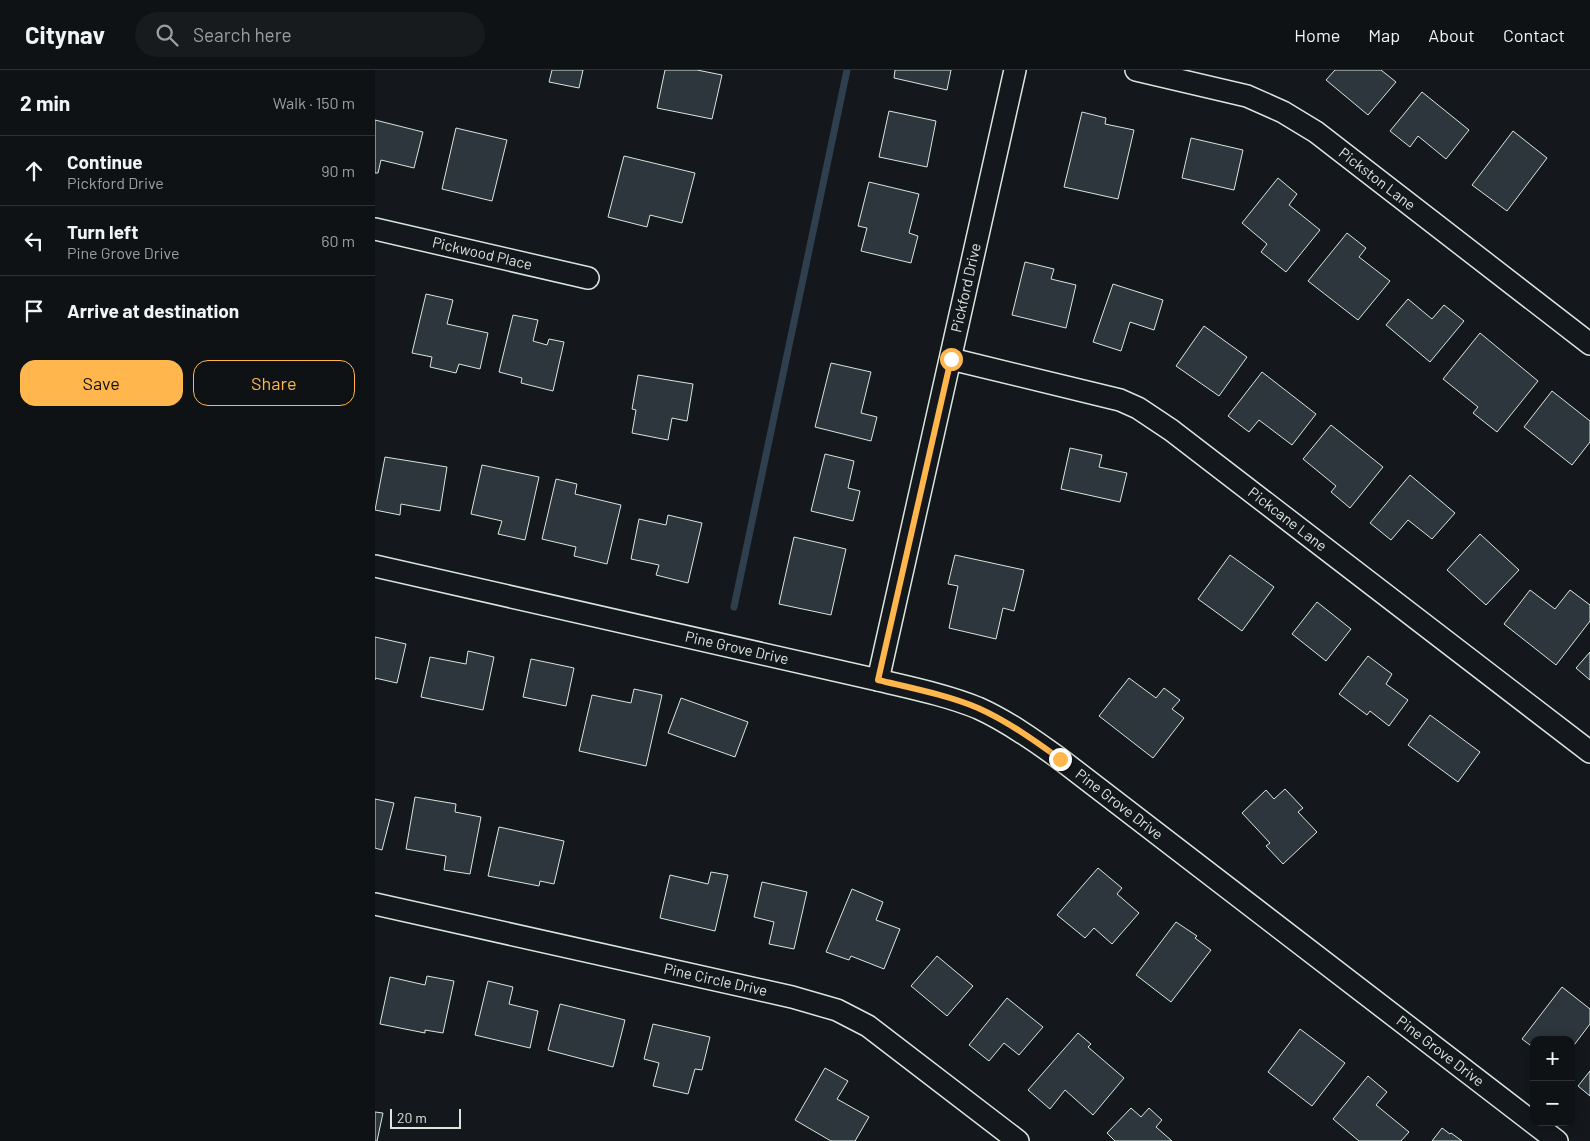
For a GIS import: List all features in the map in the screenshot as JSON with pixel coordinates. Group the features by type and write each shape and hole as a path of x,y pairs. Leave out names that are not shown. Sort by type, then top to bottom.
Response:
{"street":[{"name":"Pickford Drive","path":"878,680 1015,70"},
{"name":"Pickston Lane","path":"1136,70 1247,96 1272,106 1295,119 1323,138 1590,344"},
{"name":"Pickwood Place","path":"375,229 589,278"},
{"name":"Pickcane Lane","path":"951,359 1093,392 1120,400 1138,408 1171,430 1590,752"},
{"name":"Pine Grove Drive","path":"375,566 878,680 935,694 977,708 1030,738 1083,777 1557,1141"},
{"name":"Pine Circle Drive","path":"375,904 792,997 837,1010 873,1030 1018,1141"}],"building":[{"path":"552,70 583,70 579,88 549,82"},
{"path":"665,70 697,70 722,75 712,119 657,108"},
{"path":"895,70 951,70 947,90 894,78"},
{"path":"1335,70 1381,70 1396,82 1368,115 1326,80"},
{"path":"1422,92 1469,130 1446,159 1418,136 1410,147 1390,131"},
{"path":"889,111 936,121 927,167 879,157"},
{"path":"1082,112 1106,118 1105,124 1134,130 1118,199 1064,187"},
{"path":"375,120 423,132 414,168 381,160 378,173 375,173"},
{"path":"456,128 507,140 492,201 442,189"},
{"path":"1513,131 1547,158 1507,211 1472,185"},
{"path":"1191,138 1243,150 1234,190 1182,178"},
{"path":"624,156 695,173 682,223 650,215 647,227 608,217"},
{"path":"1278,178 1297,194 1289,205 1320,230 1286,272 1261,252 1267,244 1242,223"},
{"path":"869,182 919,194 909,233 918,236 911,263 861,251 867,228 858,226"},
{"path":"1347,233 1366,248 1359,257 1390,281 1358,320 1308,281"},
{"path":"1025,262 1054,269 1051,279 1076,285 1066,328 1012,315"},
{"path":"1113,284 1163,300 1154,330 1130,322 1121,351 1093,342"},
{"path":"426,294 453,300 447,324 488,333 480,369 459,364 456,373 430,367 432,357 412,353"},
{"path":"1408,299 1432,319 1444,305 1464,321 1430,362 1386,325"},
{"path":"513,315 538,320 533,341 547,345 549,339 564,342 553,391 521,383 522,378 499,372"},
{"path":"1204,326 1247,357 1219,396 1176,366"},
{"path":"1480,333 1538,381 1497,432 1473,413 1478,407 1443,379"},
{"path":"831,363 871,372 861,413 877,417 871,441 815,427"},
{"path":"1262,372 1316,414 1292,445 1259,420 1249,432 1228,416"},
{"path":"638,375 693,384 687,421 672,418 668,440 632,433 636,410 632,409"},
{"path":"1552,391 1590,421 1590,442 1572,465 1524,427"},
{"path":"1331,425 1383,467 1350,508 1331,492 1336,486 1303,459"},
{"path":"1070,448 1102,455 1099,467 1127,473 1120,502 1061,489"},
{"path":"825,454 854,461 848,488 860,491 853,521 811,511"},
{"path":"385,457 447,467 440,511 401,504 400,515 375,510"},
{"path":"482,465 539,477 525,540 498,534 502,521 471,514"},
{"path":"1410,475 1455,513 1432,539 1408,520 1391,540 1370,523"},
{"path":"556,479 577,484 575,494 621,505 607,564 574,556 576,547 542,539"},
{"path":"668,515 702,523 688,583 656,575 659,565 631,559 639,519 666,525"},
{"path":"1480,534 1519,570 1486,605 1447,570"},
{"path":"794,537 846,549 831,615 779,604"},
{"path":"955,555 1024,570 1014,611 1003,608 996,639 949,628 958,586 948,584"},
{"path":"1230,555 1274,587 1242,631 1198,599"},
{"path":"1530,590 1555,609 1570,590 1590,605 1590,621 1556,665 1504,624"},
{"path":"1317,602 1351,629 1326,661 1292,634"},
{"path":"375,637 406,644 397,683 375,678"},
{"path":"468,651 494,657 483,710 421,697 430,657 466,664"},
{"path":"1590,652 1590,680 1576,668"},
{"path":"1368,656 1392,674 1386,684 1408,700 1389,726 1370,711 1367,715 1339,694"},
{"path":"531,659 574,668 566,706 523,697"},
{"path":"1129,678 1156,698 1164,688 1180,700 1172,709 1184,718 1153,758 1099,716"},
{"path":"634,689 662,695 646,766 579,751 592,695 631,703"},
{"path":"681,698 748,722 735,757 668,733"},
{"path":"1430,715 1480,752 1458,782 1408,745"},
{"path":"1285,789 1303,808 1298,812 1317,832 1283,864 1266,846 1270,843 1242,813 1266,790 1274,799"},
{"path":"415,797 456,804 455,812 481,817 470,874 444,870 446,856 406,849"},
{"path":"375,799 394,803 382,850 375,848"},
{"path":"499,827 564,841 554,884 540,881 539,886 488,876"},
{"path":"1098,868 1122,888 1117,894 1139,913 1112,944 1094,928 1085,938 1057,915"},
{"path":"711,872 728,875 715,931 660,918 670,875 708,884"},
{"path":"762,882 807,892 794,949 769,944 774,922 754,917"},
{"path":"852,889 883,902 876,920 900,929 884,969 851,956 849,960 826,952"},
{"path":"1176,922 1197,936 1195,938 1211,950 1171,1002 1136,975"},
{"path":"937,956 973,986 947,1016 911,986"},
{"path":"427,976 454,981 443,1033 425,1030 425,1033 380,1024 390,977 425,985"},
{"path":"488,981 513,987 509,1004 538,1011 530,1048 475,1035"},
{"path":"1562,987 1590,1009 1590,1024 1575,1044 1575,1036 1530,1036 1530,1045 1522,1039"},
{"path":"1007,998 1043,1027 1019,1055 1004,1043 989,1061 969,1045"},
{"path":"560,1004 625,1020 613,1067 548,1050"},
{"path":"653,1024 710,1037 702,1070 695,1069 688,1094 653,1086 659,1063 644,1059"},
{"path":"1300,1029 1345,1063 1312,1106 1268,1072"},
{"path":"1078,1033 1091,1044 1088,1047 1124,1078 1093,1115 1065,1090 1050,1109 1028,1090"},
{"path":"825,1068 848,1081 837,1099 869,1117 855,1141 831,1141 795,1120"},
{"path":"1590,1071 1590,1096 1578,1086"},
{"path":"1368,1076 1387,1092 1376,1105 1409,1132 1401,1141 1359,1141 1333,1119"},
{"path":"1131,1108 1141,1117 1149,1108 1162,1120 1156,1127 1172,1141 1115,1141 1107,1133"},
{"path":"375,1112 383,1113 377,1141 375,1141"},
{"path":"1442,1128 1451,1133 1462,1141 1432,1141"}],"waterway":[{"path":"734,607 847,70"}],"route":[{"path":"951,359 878,680 935,694 977,708 1016,729 1060,759"}]}
